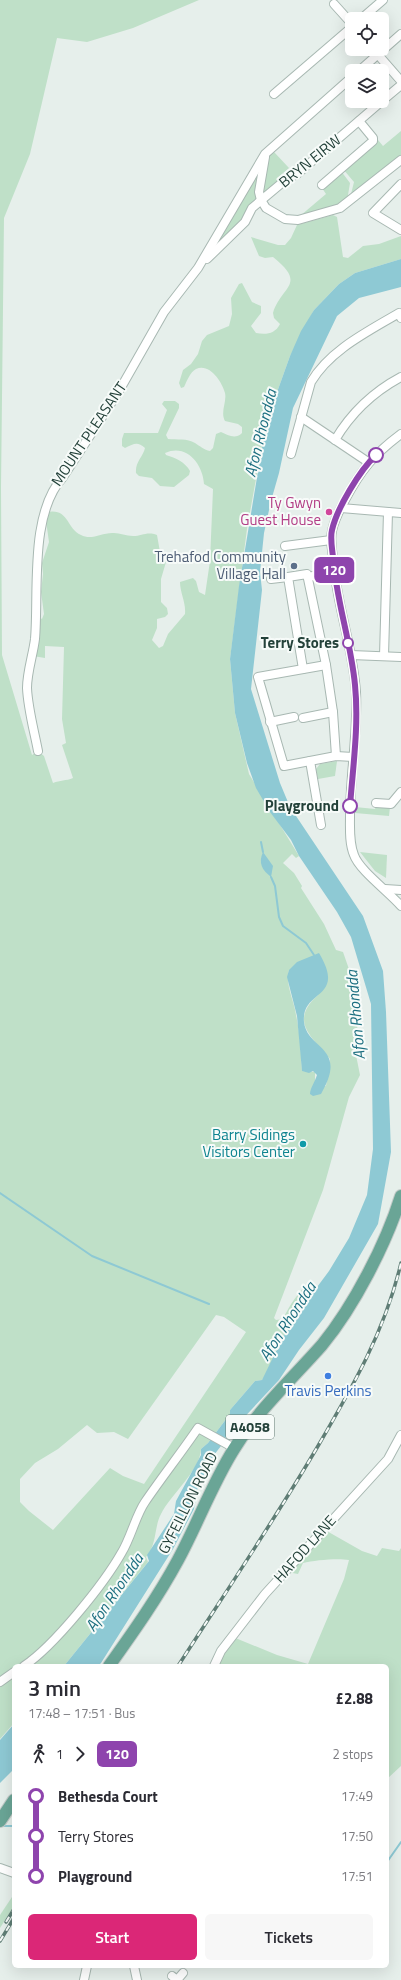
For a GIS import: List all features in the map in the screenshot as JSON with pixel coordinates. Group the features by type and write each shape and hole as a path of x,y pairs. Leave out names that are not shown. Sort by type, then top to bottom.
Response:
{"main road":[{"name":"GYFEILLON ROAD","path":"110,1664 158,1595 178,1560 218,1477 230,1446 323,1343 341,1319 374,1261 392,1222 401,1196"},
{"path":"0,1821 12,1803"}],"street":[{"path":"369,12 383,0"},
{"path":"334,4 345,16"},
{"path":"274,94 345,33"},
{"path":"389,43 401,34"},
{"path":"365,64 372,56"},
{"path":"379,56 401,81"},
{"name":"MOUNT PLEASANT","path":"38,751 27,686 35,638 36,580 39,545 47,504 52,489 63,476 119,391 164,312 198,268 265,154 345,83"},
{"name":"BRYN EIRW","path":"389,95 401,85"},
{"name":"BRYN EIRW","path":"198,268 214,250 245,222 252,208 289,177 296,175 374,108"},
{"path":"322,184 373,141 373,138 359,121"},
{"path":"265,154 258,192 261,200 266,208 285,219 298,220 340,208 353,200 401,160"},
{"path":"401,184 373,212 401,230"},
{"path":"291,454 310,382 324,364 367,332 399,313 401,318"},
{"path":"335,440 345,423 364,403 401,377"},
{"path":"301,417 368,462"},
{"path":"401,434 383,447 368,462 341,508 332,530 334,572 351,655 356,693 350,833 354,856 401,906"},
{"path":"341,508 401,513"},
{"path":"384,656 388,512"},
{"path":"285,546 332,540"},
{"path":"271,579 334,572"},
{"path":"307,575 326,665 333,712 336,756"},
{"path":"288,577 303,669"},
{"path":"351,655 401,657"},
{"path":"326,665 258,677 270,722 284,766 336,756 353,757"},
{"path":"303,718 333,712"},
{"path":"270,722 294,717"},
{"path":"310,761 321,825"},
{"path":"376,803 391,804 401,792"},
{"path":"385,889 401,890"},
{"path":"27,1664 33,1660 67,1625 103,1581 122,1552 144,1503 198,1428 230,1446"},
{"name":"HAFOD LANE","path":"215,1664 221,1651 265,1594 388,1459 401,1436"},
{"path":"0,1682 12,1673"},
{"path":"0,1868 12,1872"},
{"path":"84,1980 85,1968"},
{"path":"134,1968 137,1980"},
{"path":"172,1976 177,1980 183,1974"}],"green space":[{"path":"0,0 199,0 133,28 87,42 57,38 30,154 4,218 1,488 2,655 32,755 38,751 44,756 53,783 73,778 62,745 66,743 62,719 64,647 45,646 45,658 33,656 36,615 42,619 44,614 41,592 43,574 42,563 49,542 46,521 47,512 59,513 67,519 76,532 85,537 93,537 110,533 128,536 147,534 157,535 160,552 166,562 161,579 161,602 167,608 168,614 165,617 157,619 157,628 152,640 159,648 163,646 168,634 185,614 185,605 180,582 193,578 196,581 199,592 205,595 210,561 213,489 204,484 201,470 197,463 187,453 180,451 165,453 166,455 183,463 190,471 189,475 174,487 160,486 152,478 139,476 136,473 136,469 145,448 138,444 133,444 125,448 122,446 124,433 158,433 167,410 162,404 164,401 175,401 179,404 179,408 166,435 168,439 189,440 210,451 213,448 216,434 221,432 234,437 242,433 242,427 238,424 225,421 223,411 225,393 218,379 211,371 201,368 196,369 190,374 184,387 181,388 179,383 183,370 191,364 198,354 202,341 207,335 229,326 232,314 231,298 239,284 242,283 252,302 261,306 261,313 251,326 256,333 263,334 273,332 280,324 274,318 273,313 289,285 289,274 273,257 265,258 259,256 251,237 278,245 285,245 291,238 297,225 333,215 337,217 343,257 348,258 363,246 379,244 401,236 401,259 355,273 339,284 314,310 290,356 266,423 247,529 230,659 235,713 249,774 299,856 296,858 292,854 283,863 294,873 302,886 301,888 324,924 336,950 343,952 350,972 355,996 358,1037 356,1055 360,1075 349,1097 323,1190 274,1318 276,1320 283,1319 295,1298 311,1281 314,1285 310,1296 282,1339 265,1376 262,1380 255,1381 230,1410 230,1414 208,1443 201,1449 196,1466 191,1474 161,1514 157,1525 154,1542 146,1557 148,1562 66,1664 12,1664 12,1725 0,1739","holes":["289,970 318,995 309,1004 305,1013 304,1021 310,1035 330,1059 326,1086 312,1088 315,1083 315,1072 302,1071 301,1050 295,1009 288,981","216,1315 224,1317 246,1332 144,1484 123,1476 110,1468 53,1530 20,1502 20,1479 35,1463 58,1449 87,1425 97,1433 114,1432 128,1439"]},
{"path":"401,131 401,157 351,194 354,182 343,169 378,140 383,146"},
{"path":"274,152 289,168 276,179 279,183 265,194 262,191 268,157"},
{"path":"262,163 256,199 246,215 234,229 207,255"},
{"path":"341,171 350,183 348,195 351,199 339,206 299,218 286,215 296,217 300,216 326,194 322,188"},
{"path":"337,761 335,776 318,779 316,769 320,764"},
{"path":"376,806 390,807 389,816 355,813 355,807 375,809"},
{"path":"360,852 387,855 386,878 375,871"},
{"path":"325,1530 362,1551 377,1556 382,1548 399,1551 401,1548 401,1766 389,1777 389,1664 308,1664 344,1579 349,1560 333,1559 308,1562 303,1563 298,1574 287,1572"},
{"path":"233,1637 277,1655 308,1664 217,1664"},
{"path":"12,1897 12,1909 0,1928 0,1915"}],"water":[{"path":"401,259 401,287 359,298 337,316 293,408 264,533 260,572 262,590 251,689 280,783 290,807 363,916 383,971 391,1152 378,1224 324,1318 299,1350 279,1380 238,1424 214,1455 198,1486 194,1509 173,1549 101,1663 66,1664 149,1561 147,1555 174,1514 176,1501 201,1455 201,1449 208,1443 230,1414 230,1410 255,1381 262,1380 282,1339 300,1310 329,1271 349,1238 367,1195 373,1149 371,1004 351,937 337,912 299,856 291,840 270,812 256,788 247,763 235,713 230,659 239,586 266,423 290,356 301,331 314,310 339,284 355,273"},
{"path":"263,852 273,866 271,877 265,872 261,863"},
{"path":"319,953 326,968 328,979 326,987 309,1004 305,1011 304,1022 307,1031 329,1058 331,1066 328,1078 321,1094 313,1096 310,1092 317,1075 313,1071 309,1073 302,1071 297,1016 287,977 289,970 297,962"},
{"path":"12,1726 12,1771 0,1783 0,1740"}],"waterway":[{"path":"261,842 263,852"},
{"path":"271,877 275,886 279,917 283,926 306,943 314,955"},
{"path":"0,1193 92,1256 209,1304"},
{"path":"4,1826 12,1826"},
{"path":"389,1859 401,1842"}],"railway":[{"path":"179,1664 284,1502 343,1402 367,1358 377,1335 386,1312 401,1263"},
{"path":"6,1922 12,1912"},
{"path":"0,1941 12,1921"}],"bus line":[{"name":"120","path":"350,806 356,719 356,693 351,655 334,572 332,530 341,508 356,481 368,462 376,455"}],"place":[{"name":"Ty Gwyn Guest House","path":"329,512"},
{"name":"Trehafod Community Village Hall","path":"294,566"},
{"name":"Terry Stores","path":"348,643"},
{"name":"Playground","path":"350,806"},
{"name":"Barry Sidings Visitors Center","path":"303,1144"},
{"name":"Travis Perkins","path":"328,1376"}],"water label":[{"name":"Afon Rhondda","path":"260,433"},
{"name":"Afon Rhondda","path":"355,1015"},
{"name":"Afon Rhondda","path":"287,1321"},
{"name":"Afon Rhondda","path":"114,1592"}]}
